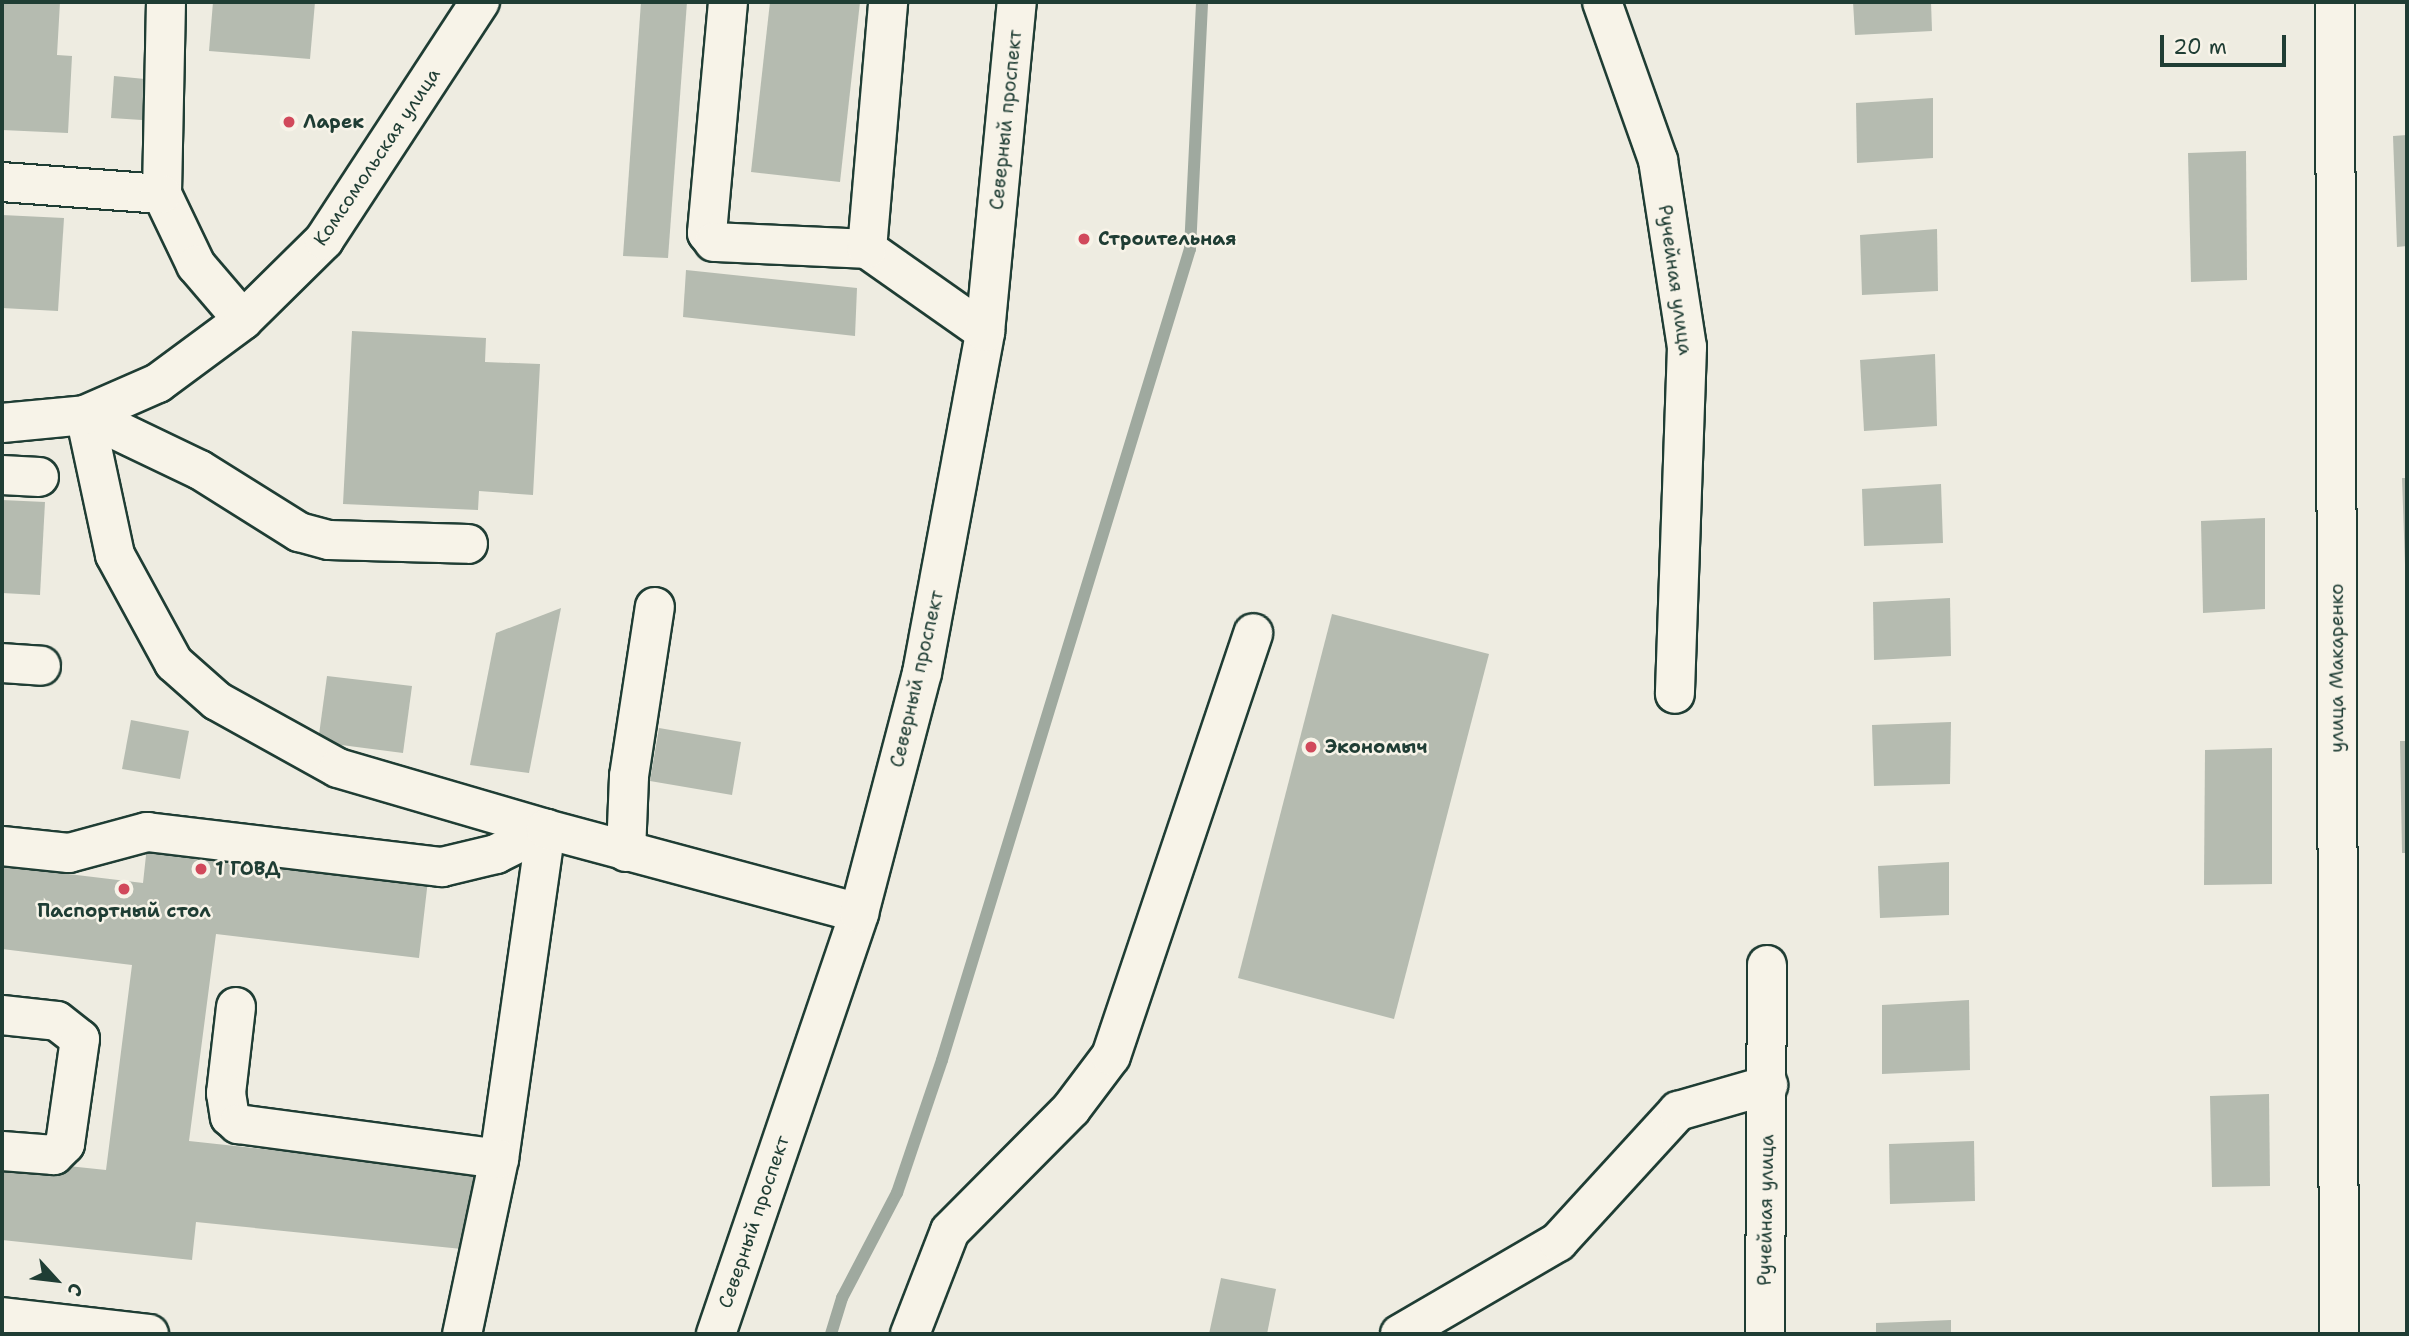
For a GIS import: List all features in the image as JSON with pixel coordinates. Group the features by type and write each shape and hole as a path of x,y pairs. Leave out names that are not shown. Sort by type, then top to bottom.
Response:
{"street":[{"path":"166,2 162,194 196,265 243,320"},
{"name":"Комсомольская улица","path":"2,423 85,415 158,383 243,320 324,240 480,2"},
{"path":"727,2 707,233 714,242 867,249 985,332"},
{"path":"867,249 888,2"},
{"name":"Северный проспект","path":"716,1334 859,913 922,673 985,332 1017,2"},
{"name":"Ручейная улица","path":"1602,2 1658,160 1688,347 1675,694"},
{"name":"улица Макаренко","path":"2335,2 2339,1334"},
{"path":"2,182 162,194"},
{"path":"85,415 200,470 299,532 329,540 468,544"},
{"path":"85,415 116,555 174,663 217,701 338,768 626,852 859,913"},
{"path":"2,475 39,477"},
{"path":"626,852 629,776 655,607"},
{"path":"910,1334 950,1231 1071,1109 1111,1056 1253,633"},
{"path":"2,663 41,666"},
{"path":"2,846 68,853 147,832 442,867 496,855 546,829"},
{"path":"462,1334 499,1159 546,829"},
{"name":"Ручейная улица","path":"1765,1334 1767,965"},
{"path":"236,1007 226,1093 230,1117 239,1124 499,1159"},
{"path":"2,1015 57,1021 80,1039 65,1144 54,1155 2,1150"},
{"path":"1400,1334 1558,1242 1678,1111 1768,1085"},
{"path":"2,1317 149,1334"}],"building":[{"path":"2,2 60,2 57,55 72,56 68,133 2,130"},
{"path":"213,2 315,2 310,59 209,51"},
{"path":"641,2 687,2 668,258 623,256"},
{"path":"770,2 860,2 840,182 751,172"},
{"path":"1853,2 1931,2 1932,31 1855,35"},
{"path":"114,76 145,79 142,120 111,118"},
{"path":"1933,98 1933,158 1857,163 1856,103"},
{"path":"2407,135 2407,246 2397,247 2393,136"},
{"path":"2246,151 2247,280 2191,282 2188,153"},
{"path":"2,215 64,218 58,311 2,308"},
{"path":"1937,229 1938,291 1862,295 1860,235"},
{"path":"686,270 857,288 855,336 683,317"},
{"path":"352,331 486,338 485,362 540,364 533,495 479,491 478,510 343,504"},
{"path":"1935,354 1937,426 1864,431 1860,360"},
{"path":"2402,478 2407,478 2407,564 2405,564"},
{"path":"1941,484 1943,543 1864,546 1862,489"},
{"path":"2,500 45,502 40,595 2,593"},
{"path":"2265,518 2265,609 2203,613 2201,521"},
{"path":"1950,598 1951,656 1874,660 1873,602"},
{"path":"561,608 529,773 470,765 496,633"},
{"path":"1332,614 1489,654 1394,1019 1238,978"},
{"path":"327,676 412,686 403,753 318,742"},
{"path":"131,720 189,731 180,779 122,769"},
{"path":"1951,722 1950,784 1874,786 1872,725"},
{"path":"659,728 741,742 732,795 650,781"},
{"path":"2400,741 2407,741 2407,853 2402,853"},
{"path":"2272,748 2272,884 2204,885 2205,750"},
{"path":"147,846 428,880 419,958 216,934 189,1141 480,1172 472,1250 196,1222 192,1260 2,1240 2,1159 106,1170 132,965 2,949 2,866 143,883"},
{"path":"1949,862 1949,915 1880,918 1878,866"},
{"path":"1969,1000 1970,1070 1882,1074 1882,1005"},
{"path":"2269,1094 2270,1186 2212,1187 2210,1096"},
{"path":"1974,1141 1975,1201 1890,1204 1889,1144"},
{"path":"1221,1278 1276,1289 1267,1334 1209,1334"},
{"path":"1951,1320 1951,1334 1876,1334 1876,1323"}],"waterway":[{"path":"831,1334 842,1298 897,1193 942,1060 1190,249 1202,2"}],"place":[{"name":"Ларек","path":"289,122"},
{"name":"Строительная","path":"1084,239"},
{"name":"Экономыч","path":"1311,747"},
{"name":"1 ГОВД","path":"201,869"},
{"name":"Паспортный стол","path":"124,889"}]}
